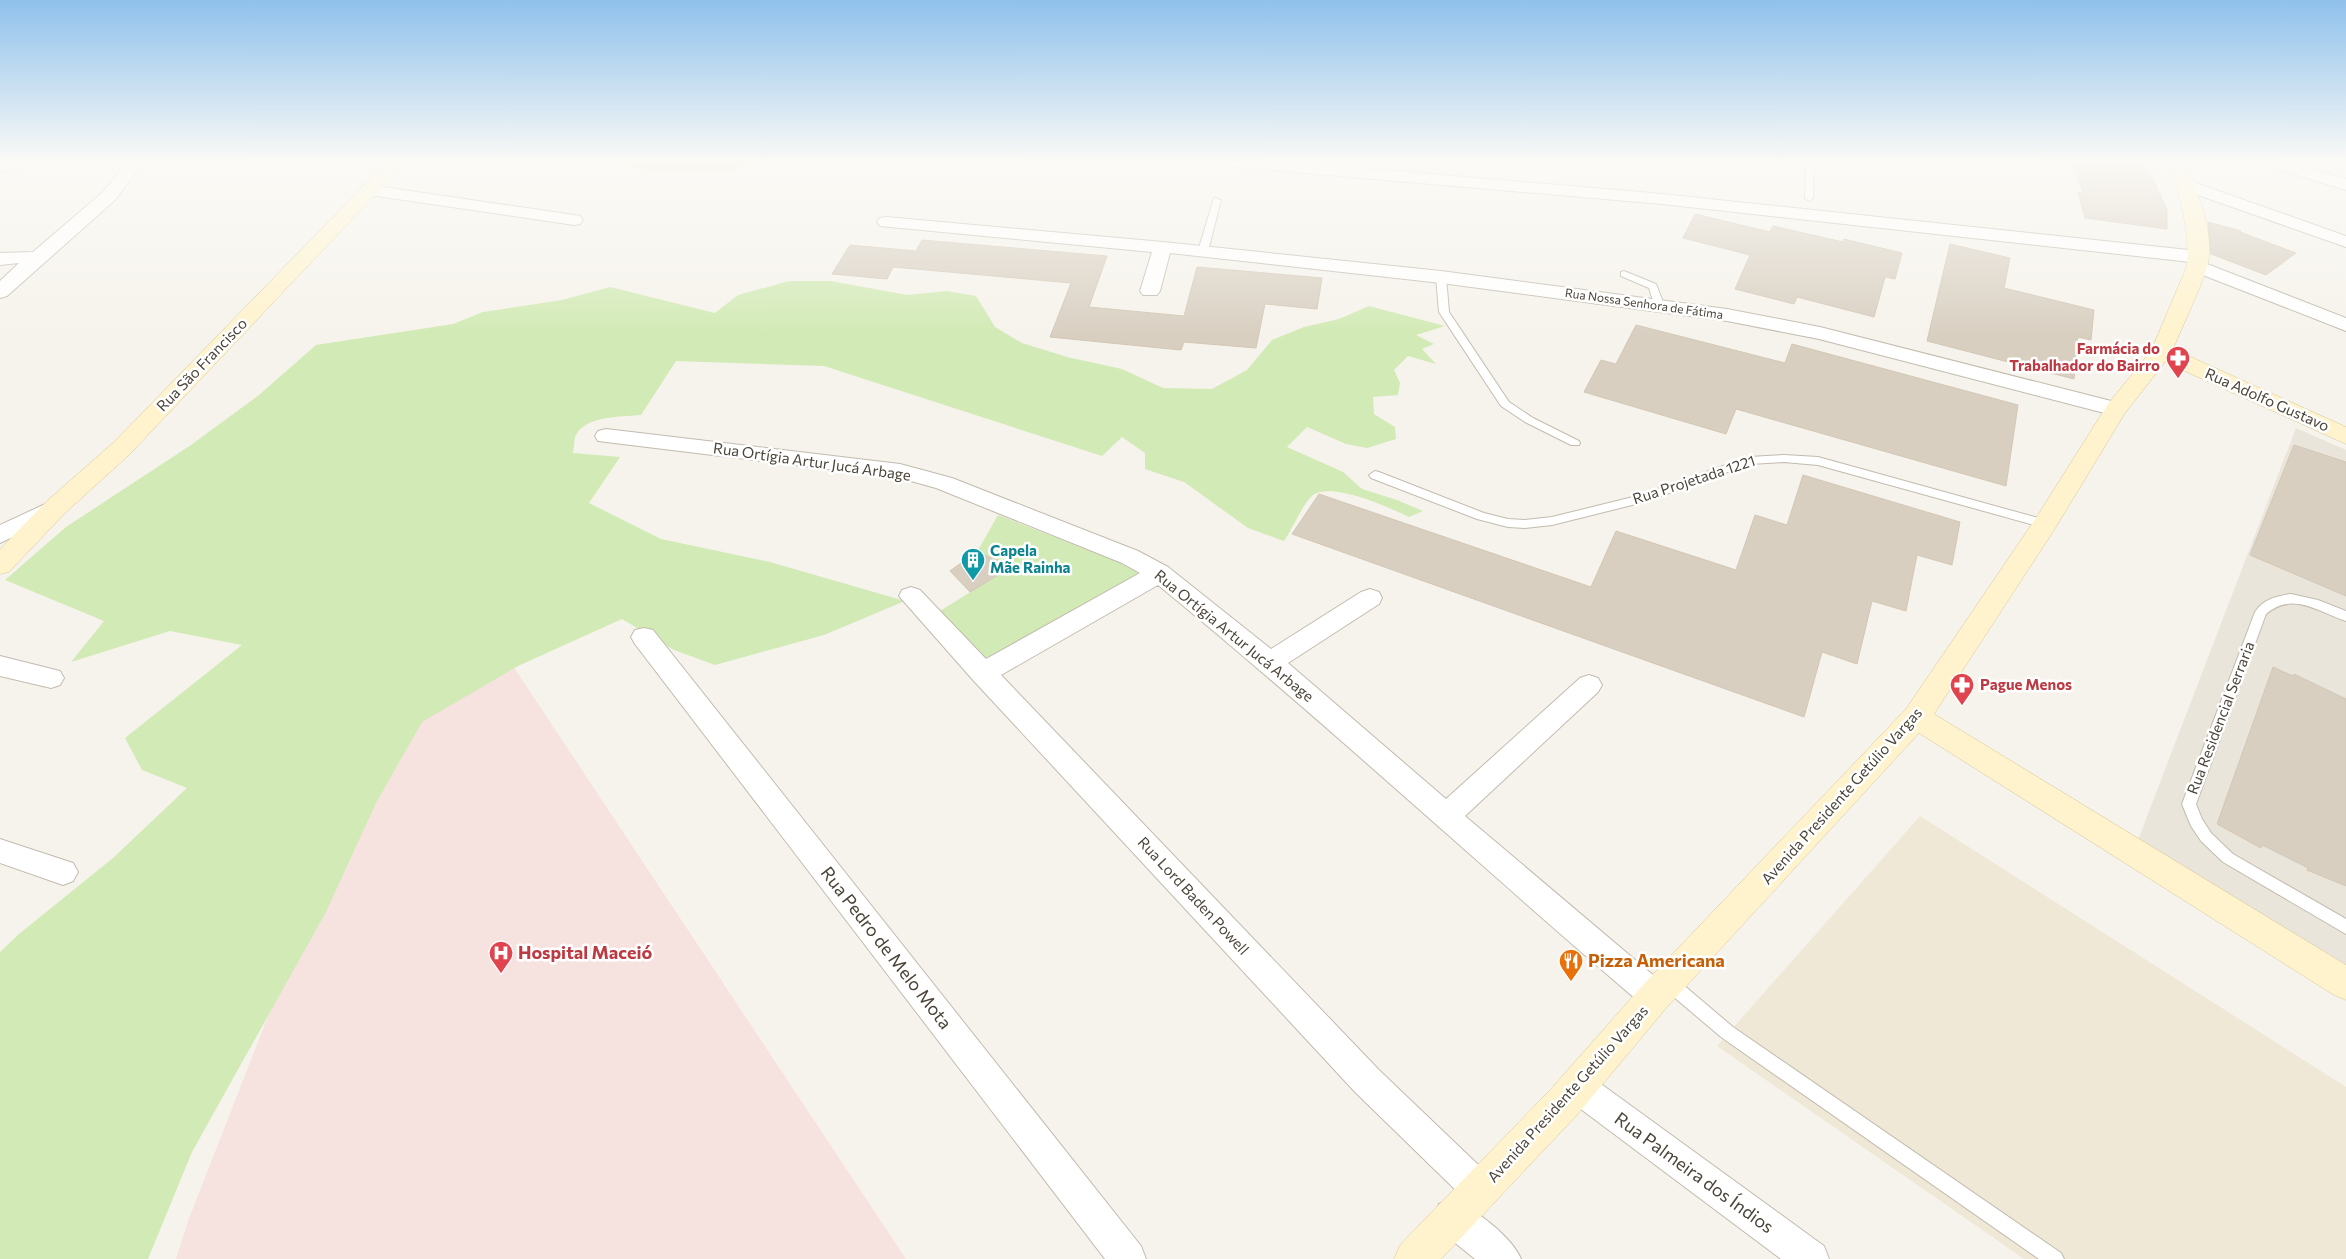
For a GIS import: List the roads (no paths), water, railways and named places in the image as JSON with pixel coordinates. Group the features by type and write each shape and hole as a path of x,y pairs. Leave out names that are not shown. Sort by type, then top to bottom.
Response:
{"street":[{"path":"0,292 36,257 81,219"},
{"name":"Rua São Francisco","path":"0,565 56,507 122,449 342,219"},
{"path":"566,219 574,220"},
{"path":"1830,219 2197,262 2346,325"},
{"name":"Avenida Presidente Getúlio Vargas","path":"1414,1259 1452,1218 1481,1191 1578,1087 1662,989 1916,717 2046,524 2116,409 2161,352 2197,262 2195,219"},
{"path":"2281,219 2346,242"},
{"name":"Rua Nossa Senhora de Fátima","path":"886,222 1163,247 1441,277 1727,315 1820,333 2116,409"},
{"path":"1150,291 1163,247"},
{"path":"0,259 36,257"},
{"name":"Rua Adolfo Gustavo","path":"2161,352 2346,436"},
{"name":"Rua Ortígia Artur Jucá Arbage","path":"606,436 900,471 944,483 1130,557 1160,573 1270,662 1563,919 1662,989"},
{"path":"0,535 56,507"},
{"path":"982,673 1160,573"},
{"name":"Rua Lord Baden Powell","path":"911,596 1367,1081 1481,1191"},
{"path":"1270,662 1370,598"},
{"name":"Rua Pedro de Melo Mota","path":"644,637 1128,1259"},
{"path":"0,666 51,678"},
{"path":"1446,816 1589,685"},
{"path":"1916,717 2346,984"},
{"path":"0,851 63,872"},
{"name":"Rua Palmeira dos Índios","path":"1578,1087 1810,1259"},
{"path":"1452,1218 1503,1259"}],"lane":[{"path":"1203,251 1212,219"},
{"path":"1624,274 1653,286 1660,307"},
{"path":"1441,277 1444,312 1505,404 1529,420 1575,444"},
{"name":"Rua Projetada 1221","path":"1375,475 1481,516 1508,523 1538,524 1640,499 1749,461 1767,458 1789,458 1818,461 2046,524"},
{"name":"Rua Residencial Serraria","path":"2346,616 2306,601 2291,598 2268,603 2261,612 2189,804 2196,822 2206,838 2228,858 2346,927"},
{"path":"1662,989 2055,1259"}],"place":[{"name":"Farmácia do Trabalhador do Bairro","path":"2178,379"},
{"name":"Capela Mãe Rainha","path":"973,581"},
{"name":"Pague Menos","path":"1962,706"},
{"name":"Hospital Maceió","path":"501,974"},
{"name":"Pizza Americana","path":"1571,982"}]}
